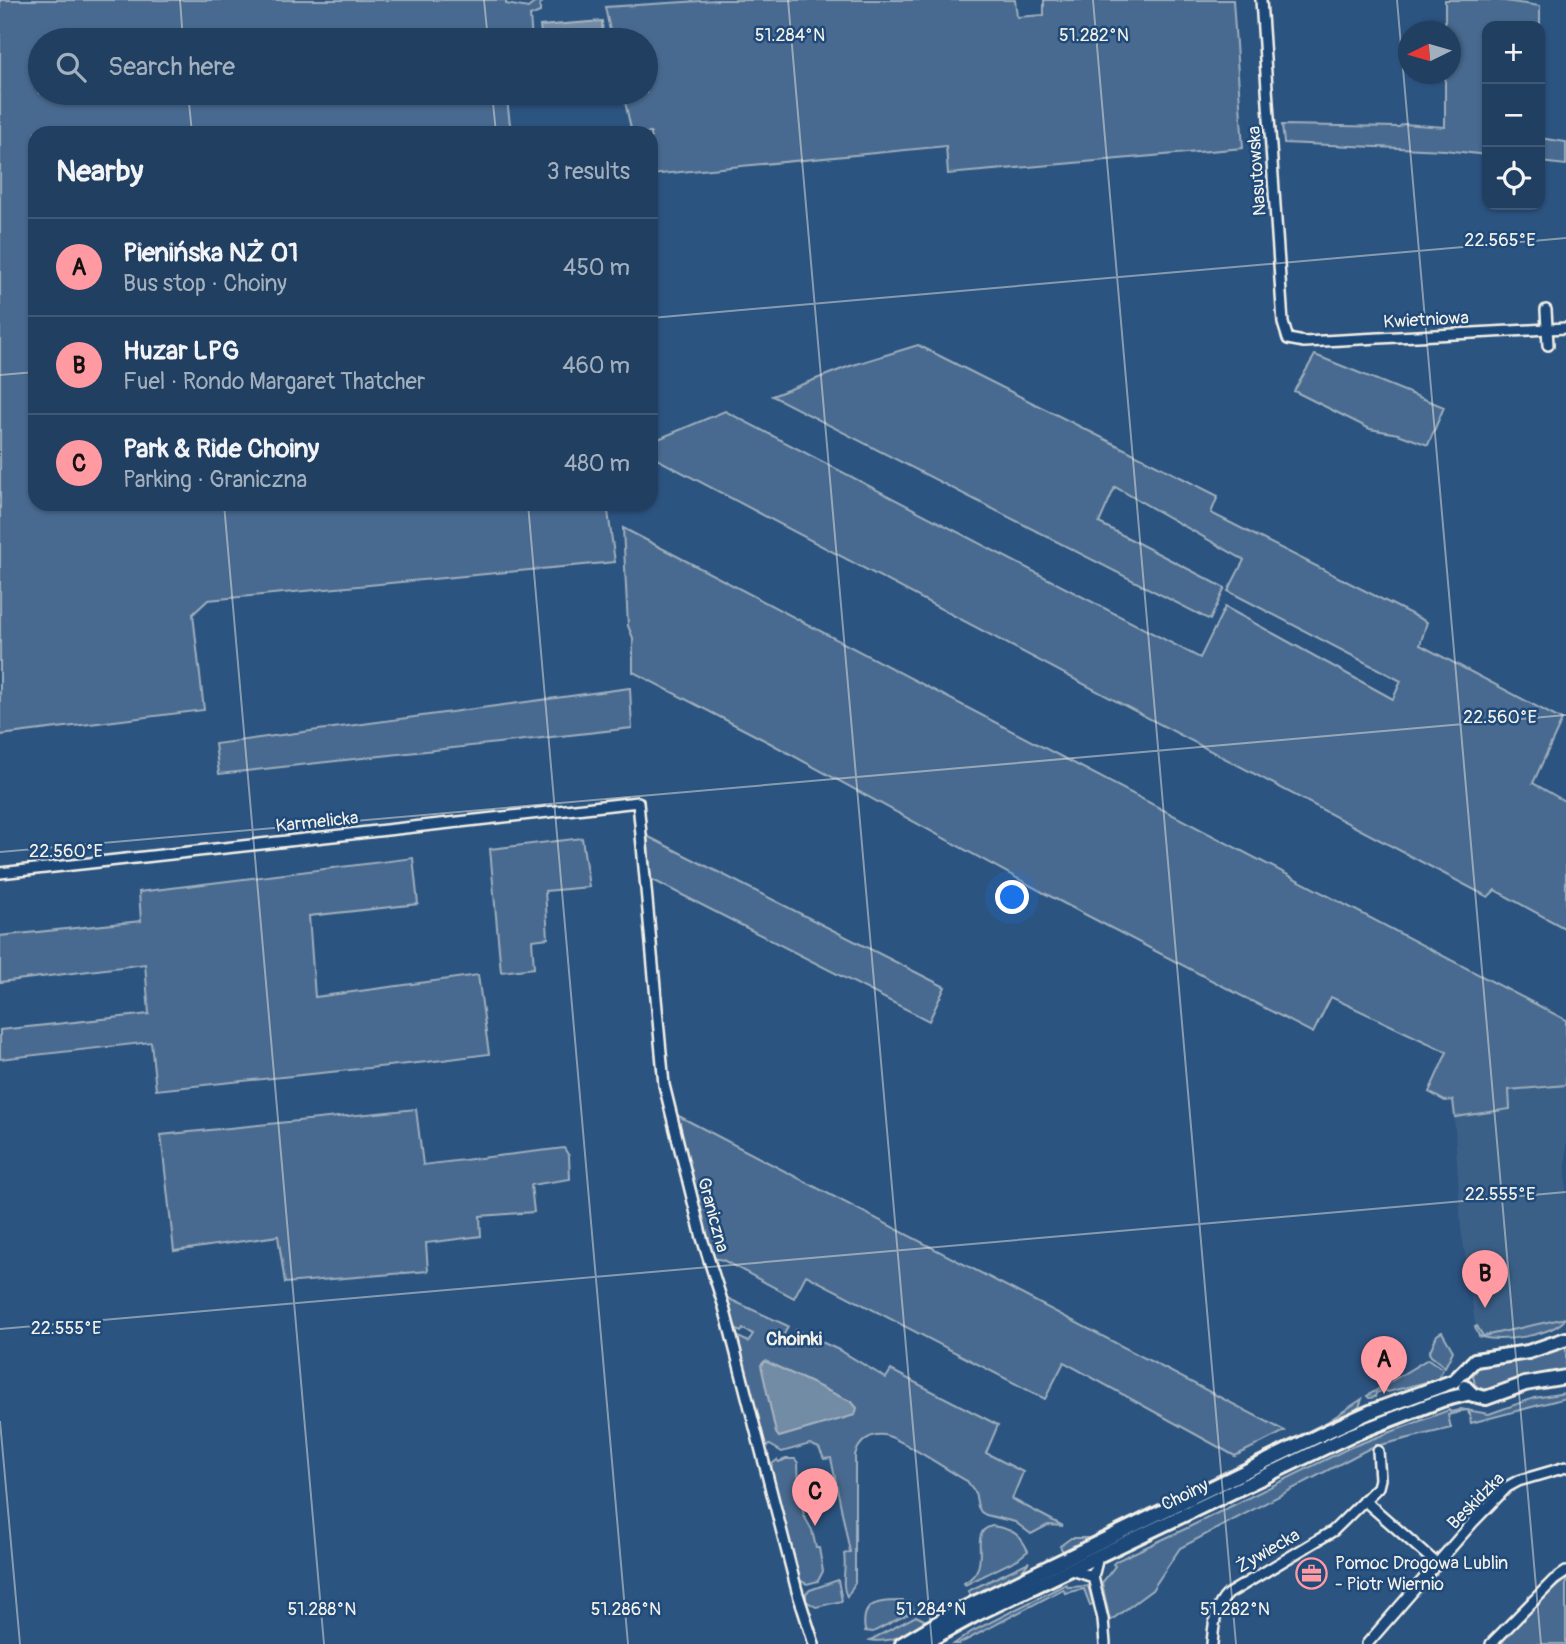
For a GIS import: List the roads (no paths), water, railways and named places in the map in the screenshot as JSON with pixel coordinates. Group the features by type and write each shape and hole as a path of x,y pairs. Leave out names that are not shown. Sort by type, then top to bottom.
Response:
{"street":[{"name":"Nasutowska","path":"1261,0 1283,323 1288,339"},
{"path":"1546,310 1548,345"},
{"name":"Kwietniowa","path":"1288,339 1304,342 1566,328"},
{"name":"Karmelicka","path":"0,873 638,803"},
{"name":"Graniczna","path":"638,803 668,1106 702,1238 724,1307 797,1591 814,1644"},
{"name":"Choiny","path":"902,1644 943,1619 1343,1424 1454,1381 1480,1359 1521,1354 1566,1339"},
{"path":"1465,1370 1464,1383 1471,1393"},
{"name":"Choiny","path":"922,1644 976,1614 1364,1429 1442,1400 1471,1393 1486,1398 1525,1384 1566,1377"},
{"name":"Żywiecka","path":"1212,1644 1216,1612 1228,1594 1333,1531 1378,1487 1378,1451"},
{"name":"Beskidzka","path":"1367,1644 1474,1521 1512,1484 1566,1467"},
{"path":"1364,1500 1437,1564"},
{"path":"1098,1557 1093,1577 1105,1644"},
{"path":"1072,1570 1093,1577"},
{"path":"1491,1644 1554,1580 1566,1572"},
{"name":"Graniczna","path":"810,1625 821,1644"}],"place":[{"name":"Huzar LPG","path":"1485,1308"},
{"name":"Pienińska NŻ 01","path":"1384,1394"},
{"name":"Park & Ride Choiny","path":"815,1526"},
{"name":"Pomoc Drogowa Lublin - Piotr Wiernio","path":"1312,1573"}],"district":[{"name":"Choinki","path":"794,1339"}]}
